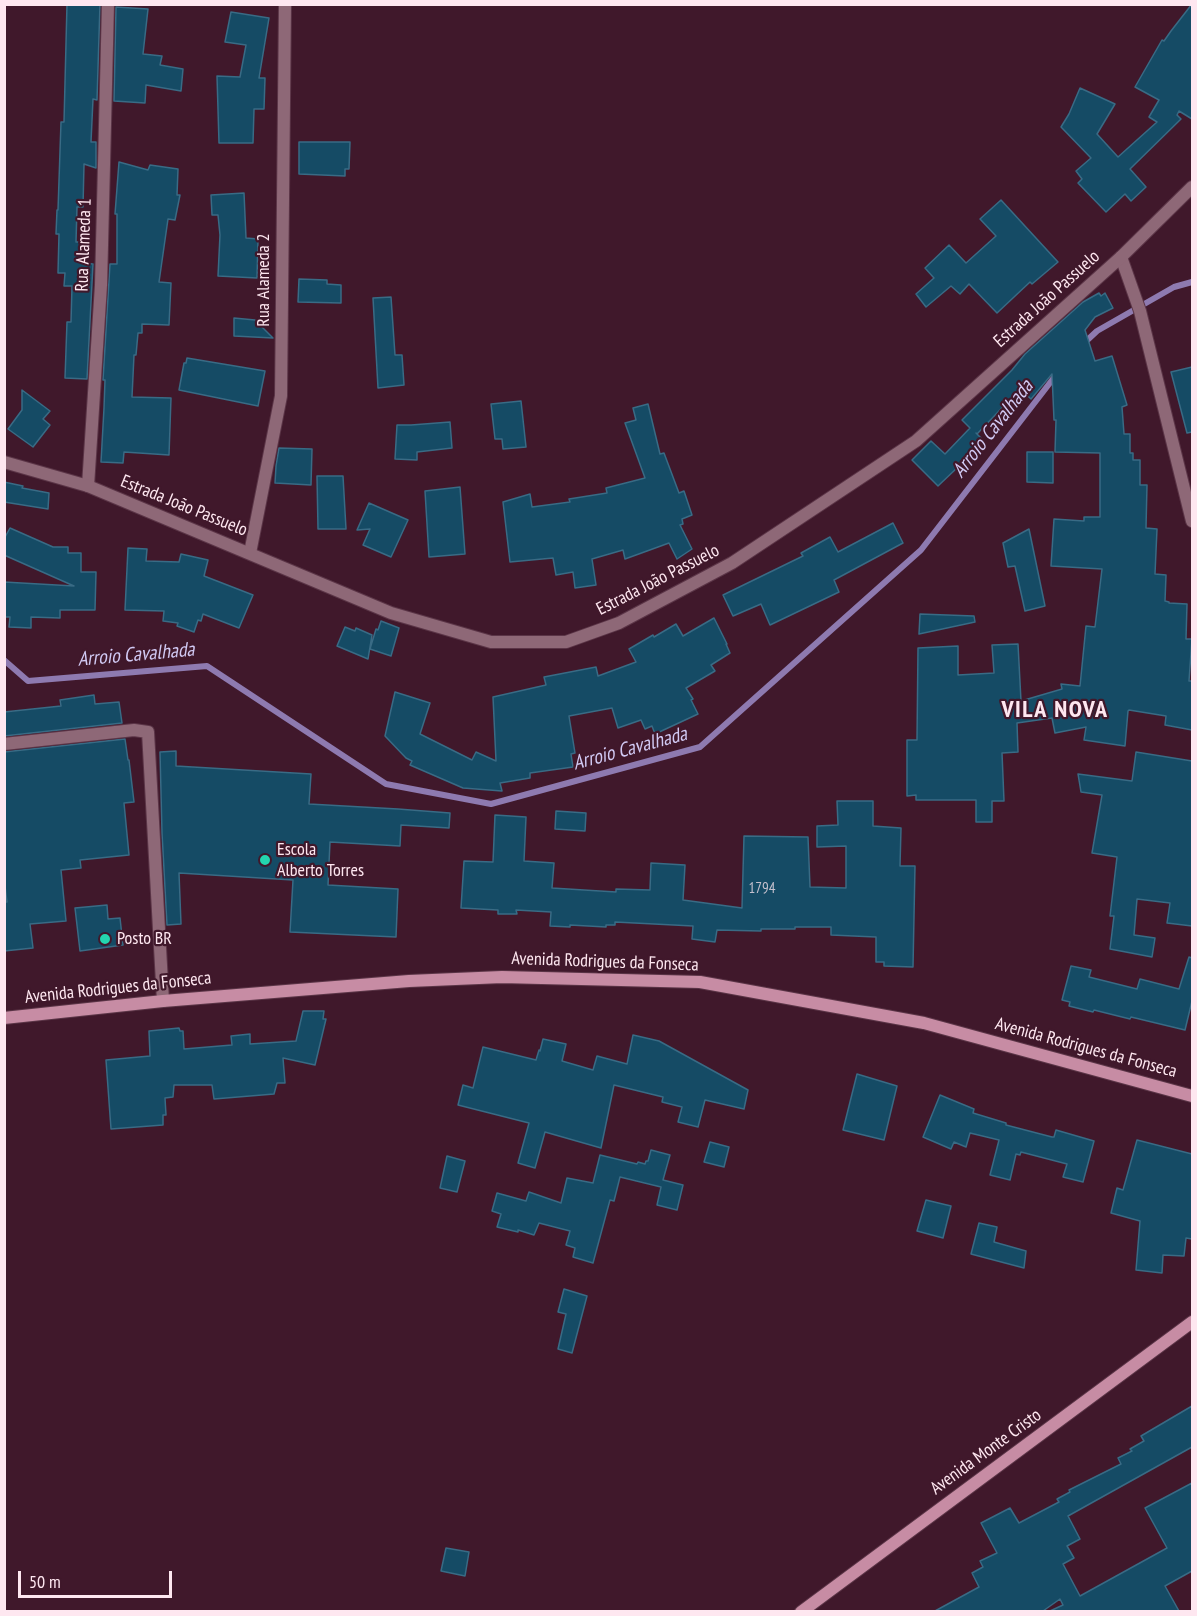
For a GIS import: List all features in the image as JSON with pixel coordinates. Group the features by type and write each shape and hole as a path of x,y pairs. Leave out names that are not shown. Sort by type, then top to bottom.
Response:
{"main road":[{"name":"Avenida Rodrigues da Fonseca","path":"4,1018 163,1001 398,982 502,977 700,982 924,1023 1192,1096"},
{"name":"Avenida Monte Cristo","path":"801,1611 1192,1322"}],"street":[{"name":"Rua Alameda 1","path":"88,486 101,285 108,4"},
{"name":"Rua Alameda 2","path":"250,553 281,396 285,4"},
{"name":"Estrada João Passuelo","path":"4,462 88,486 391,613 492,642 566,642 619,623 732,563 916,441 1121,257 1192,187"},
{"path":"1121,257 1140,311 1192,520"},
{"path":"4,744 134,730 148,732 163,1001"}],"building":[{"path":"67,4 100,4 97,100 93,99 91,142 96,142 96,168 84,164 83,207 77,207 76,242 84,242 84,263 93,264 87,379 65,378 67,322 71,322 72,286 64,286 65,273 58,273 59,234 56,234 61,122 64,122"},
{"path":"1192,4 1192,119 1179,111 1177,115 1181,119 1130,169 1146,187 1131,201 1125,194 1106,212 1078,183 1082,179 1076,171 1091,158 1061,127 1080,88 1115,104 1097,134 1118,157 1157,122 1149,117 1159,100 1135,87 1162,40 1164,41"},
{"path":"116,7 148,9 143,54 162,56 160,65 183,69 181,91 146,85 145,103 114,101"},
{"path":"231,12 269,18 259,78 265,78 264,109 254,109 253,143 219,143 217,76 240,77 246,45 225,42"},
{"path":"299,142 350,142 349,169 345,169 345,176 299,174"},
{"path":"119,162 148,170 150,165 178,169 177,195 180,195 175,220 168,219 159,282 171,283 169,325 142,324 142,333 138,333 136,355 134,355 132,397 171,398 169,455 124,452 123,463 101,462 110,264 117,264 117,214 115,214"},
{"path":"244,193 246,238 258,239 257,278 218,276 220,235 218,215 212,215 211,195"},
{"path":"1001,200 1058,262 1032,284 1030,282 997,313 969,284 960,294 951,286 926,307 916,294 934,278 925,268 949,245 966,263 996,236 980,219"},
{"path":"299,279 327,280 327,284 341,285 341,303 298,302"},
{"path":"1099,293 1101,296 1105,293 1113,308 1095,317 1085,330 1095,361 1112,356 1127,405 1122,407 1124,434 1130,434 1130,453 1133,453 1133,460 1140,460 1140,485 1147,485 1146,528 1157,529 1155,574 1166,575 1165,601 1187,604 1186,639 1192,639 1189,681 1192,681 1192,730 1165,725 1166,716 1129,710 1125,746 1084,740 1086,727 1055,733 1052,718 1017,723 1018,752 1002,753 1004,801 992,801 992,822 976,822 976,800 916,800 916,795 907,796 907,740 917,740 918,648 958,646 958,675 994,673 992,645 1018,644 1021,701 1062,689 1061,684 1080,686 1086,626 1095,627 1102,569 1051,566 1054,519 1084,521 1084,517 1100,517 1100,453 1055,452 1056,420 1054,420 1052,374 1031,399 1020,389 977,434 983,440 979,443 985,449 963,472 958,467 938,486 912,460 931,441 945,454 970,428 962,420 1025,354 1083,302"},
{"path":"391,297 395,355 402,355 404,385 378,388 373,298"},
{"path":"234,318 255,320 273,338 234,336"},
{"path":"187,358 265,371 258,406 179,390"},
{"path":"1192,367 1192,432 1187,433 1171,372"},
{"path":"22,390 50,411 43,419 50,425 33,447 8,429 22,410"},
{"path":"521,401 526,447 503,449 502,439 495,439 491,404"},
{"path":"648,404 660,454 664,453 679,493 684,491 692,515 682,519 683,524 680,525 692,549 677,559 669,543 625,559 623,550 592,559 596,585 575,588 573,572 556,575 553,558 510,562 503,502 530,494 532,507 570,502 569,499 607,493 606,488 645,478 625,423 636,420 633,408"},
{"path":"450,422 452,448 417,452 417,460 395,459 397,425"},
{"path":"279,448 312,449 311,485 275,483"},
{"path":"1027,452 1053,452 1053,483 1027,482"},
{"path":"317,476 343,476 346,529 318,529"},
{"path":"4,482 49,493 48,509 4,502"},
{"path":"460,487 465,554 429,557 425,491"},
{"path":"369,503 408,520 391,557 363,545 370,529 357,530"},
{"path":"893,523 903,543 834,580 839,592 770,625 761,604 733,616 723,595 803,556 801,553 830,537 838,552"},
{"path":"10,528 53,547 68,547 68,553 81,553 81,572 96,572 95,610 60,610 60,618 31,617 31,628 9,627 10,617 4,617 4,582 74,586 4,555 4,539"},
{"path":"1029,529 1045,606 1025,611 1015,566 1008,567 1003,543"},
{"path":"128,548 147,549 146,561 179,562 181,554 208,560 204,576 253,595 239,628 203,614 194,632 177,626 178,623 163,621 164,611 125,610"},
{"path":"920,614 974,616 975,622 919,634"},
{"path":"714,618 730,653 711,665 715,671 686,688 698,714 655,734 652,726 645,729 641,720 618,728 612,708 569,716 575,753 571,754 573,767 530,773 530,778 500,783 502,791 463,788 410,765 412,761 406,758 385,736 395,692 430,703 420,734 472,760 476,752 496,761 493,697 546,685 544,677 596,667 598,676 636,662 629,649 653,635 654,637 676,624 683,636"},
{"path":"381,621 399,628 391,656 370,649"},
{"path":"345,627 355,631 356,628 372,635 368,659 337,646"},
{"path":"94,695 95,704 119,702 122,723 4,736 4,712 61,706 60,700"},
{"path":"125,739 134,802 124,803 129,855 80,860 81,868 61,870 66,921 30,924 33,948 4,951 4,902 7,902 4,878 4,752"},
{"name":"Escola Alberto Torres","path":"176,751 176,766 311,774 309,804 450,813 449,828 401,825 400,846 330,842 328,885 398,889 396,937 290,932 293,880 179,873 181,924 167,925 160,752"},
{"path":"1136,752 1192,761 1192,926 1167,923 1170,903 1137,899 1134,935 1155,938 1152,957 1110,949 1114,916 1110,916 1117,857 1092,853 1102,795 1081,792 1078,774 1132,781"},
{"path":"837,801 873,801 873,826 901,828 900,866 915,866 913,967 884,966 884,962 876,962 876,937 831,935 831,927 795,927 795,929 761,929 761,931 717,930 715,942 692,939 693,926 615,922 615,925 606,925 606,927 550,926 551,912 516,910 517,914 498,914 498,910 461,908 464,861 493,862 495,815 526,817 524,861 554,863 552,888 616,892 616,889 650,890 651,863 685,865 683,900 742,908 744,836 808,837 810,887 846,888 846,846 817,847 817,826 838,825"},
{"path":"556,811 586,813 585,831 555,829"},
{"path":"107,905 108,919 120,918 123,945 80,951 75,908"},
{"path":"1189,957 1192,958 1192,1001 1185,1030 1131,1017 1130,1019 1094,1010 1093,1012 1069,1006 1070,1002 1062,1000 1071,966 1091,970 1089,977 1137,989 1140,979 1179,989"},
{"path":"303,1011 324,1011 323,1019 326,1019 315,1065 283,1058 285,1083 277,1083 274,1094 214,1099 212,1085 174,1085 173,1097 165,1098 166,1115 163,1115 163,1125 111,1129 106,1060 150,1056 149,1031 179,1028 183,1031 184,1049 232,1045 231,1036 250,1034 250,1044 296,1041"},
{"path":"633,1035 659,1041 748,1090 744,1109 705,1100 698,1127 678,1122 682,1107 662,1102 663,1097 614,1085 601,1148 545,1132 535,1168 518,1163 529,1123 458,1105 463,1085 473,1088 483,1047 536,1060 543,1039 566,1044 562,1061 593,1070 597,1056 627,1064"},
{"path":"857,1074 897,1086 884,1140 843,1130"},
{"path":"940,1095 974,1109 973,1113 1006,1123 1006,1125 1052,1137 1056,1130 1094,1141 1083,1182 1063,1177 1067,1164 1021,1152 1020,1155 1016,1154 1010,1180 990,1175 999,1140 970,1133 966,1147 954,1142 951,1149 923,1137"},
{"path":"1137,1140 1192,1154 1192,1239 1186,1238 1184,1256 1163,1255 1162,1273 1136,1270 1140,1221 1111,1213 1117,1188 1123,1190"},
{"path":"710,1142 729,1147 724,1167 704,1162"},
{"path":"651,1150 670,1155 663,1180 683,1185 677,1210 657,1205 661,1187 620,1177 614,1201 610,1200 593,1263 573,1257 575,1248 566,1245 570,1231 539,1223 534,1235 497,1227 501,1214 492,1211 497,1193 526,1201 529,1192 561,1203 567,1178 593,1183 600,1155 645,1164"},
{"path":"447,1156 465,1161 457,1192 440,1188"},
{"path":"926,1200 951,1206 943,1238 917,1231"},
{"path":"979,1223 997,1227 994,1242 1026,1251 1024,1268 971,1254"},
{"path":"564,1289 587,1296 572,1353 558,1349 566,1314 558,1312"},
{"path":"1192,1406 1192,1447 1068,1516 1080,1539 1067,1546 1074,1558 1063,1564 1080,1596 1167,1548 1145,1508 1192,1483 1192,1571 1165,1586 1179,1611 1050,1611 1063,1605 1060,1599 1043,1611 935,1611 979,1587 972,1573 983,1567 980,1561 997,1553 981,1523 1010,1508 1019,1523 1059,1502 1057,1499 1070,1492 1069,1490 1121,1464 1118,1458 1132,1451 1130,1449 1144,1441 1141,1436"},
{"path":"446,1548 469,1552 465,1576 441,1571"}],"waterway":[{"name":"Arroio Cavalhada","path":"1082,345 1097,331 1174,287 1192,282"},
{"name":"Arroio Cavalhada","path":"4,660 28,681 207,666 386,784 491,804 700,747 921,550 1056,375"}],"place":[{"name":"Escola Alberto Torres","path":"265,860"},
{"name":"Posto BR","path":"105,939"}],"district":[{"name":"VILA NOVA","path":"1055,710"}]}
